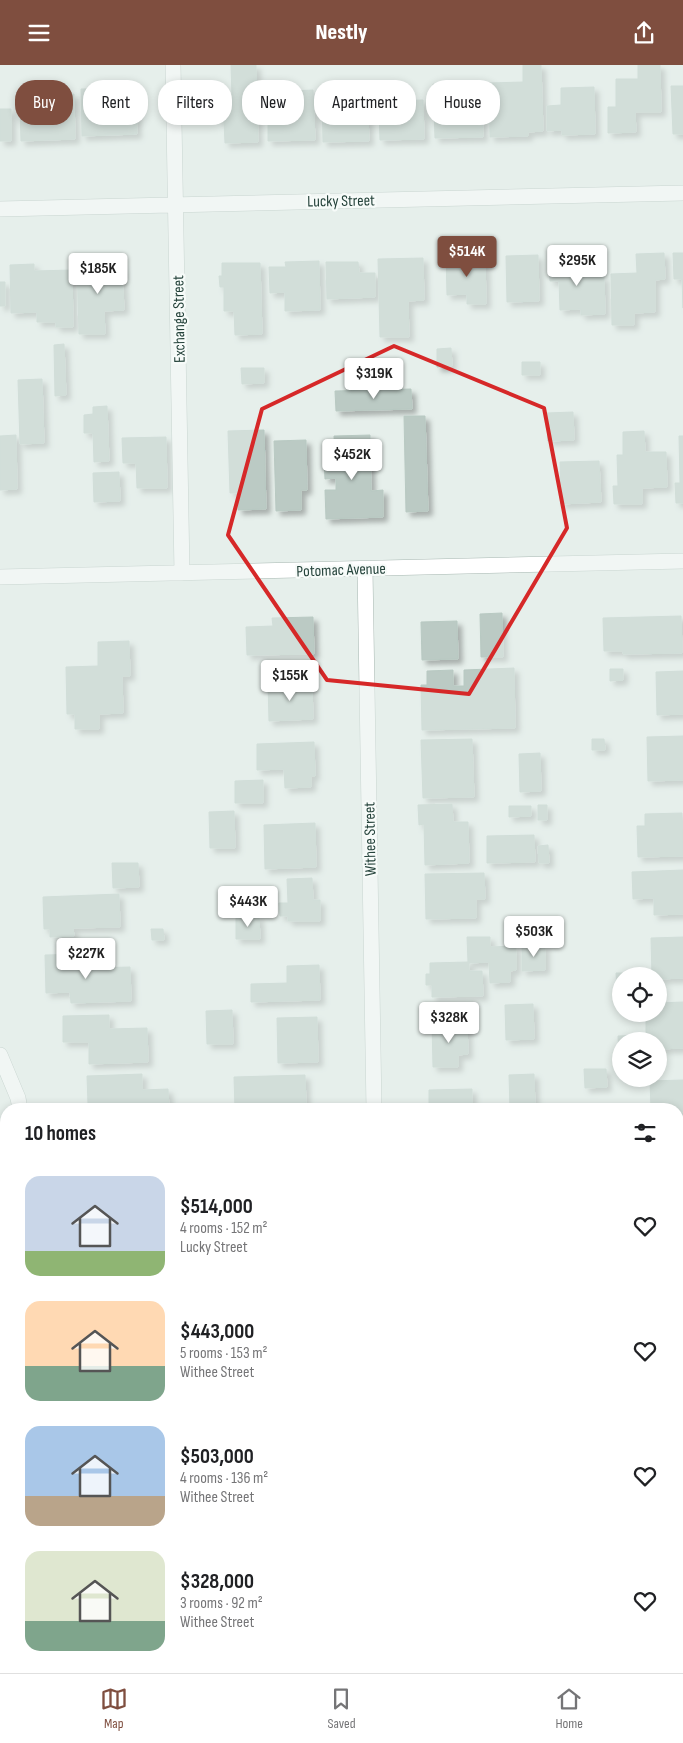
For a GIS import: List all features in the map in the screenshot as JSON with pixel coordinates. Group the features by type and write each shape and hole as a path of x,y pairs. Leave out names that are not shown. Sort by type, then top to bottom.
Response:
{"street":[{"name":"Exchange Street","path":"173,65 182,573"},
{"name":"Lucky Street","path":"0,209 683,193"},
{"name":"Potomac Avenue","path":"0,577 683,561"},
{"name":"Withee Street","path":"365,569 374,1103"},
{"path":"0,1056 19,1103"}],"highlighted area":[{"path":"394,346 544,408 567,528 469,694 327,680 228,535 262,409"}],"building":[{"path":"231,65 256,65 256,80 242,80 242,125 258,125 258,142 225,143 224,125 232,125"},
{"path":"523,65 541,65 543,131 528,132 528,136 490,137 490,125 500,125 500,83 523,82"},
{"path":"638,65 660,65 661,112 635,112 636,132 608,133 608,107 616,107 616,79 638,79"},
{"path":"671,86 683,86 683,134 673,134"},
{"path":"594,87 595,134 562,135 562,130 547,131 547,106 561,105 561,88"},
{"path":"81,89 83,89 83,125 137,125 137,134 82,136"},
{"path":"304,90 313,90 315,140 268,141 268,125 304,125"},
{"path":"74,94 75,139 21,141 20,125 73,125"},
{"path":"416,100 423,100 424,139 380,140 380,125 416,125"},
{"path":"0,109 11,109 11,141 0,141"},
{"path":"323,125 368,125 369,141 323,142"},
{"path":"435,125 483,125 483,137 435,138"},
{"path":"664,253 665,279 655,280 655,312 634,313 634,325 612,325 611,274 637,273 636,254"},
{"path":"673,253 683,253 683,308 682,279 674,279"},
{"path":"485,255 486,304 467,304 467,294 447,295 446,256"},
{"path":"538,255 539,301 507,302 506,256"},
{"path":"549,255 576,255 577,277 604,276 605,314 581,315 581,309 560,310 559,281 550,281"},
{"path":"423,258 424,300 408,301 409,337 380,337 378,259"},
{"path":"319,261 320,310 285,311 285,292 270,293 269,267 286,267 285,262"},
{"path":"103,262 104,267 122,266 124,310 104,311 105,334 79,334 77,263"},
{"path":"326,262 358,262 359,273 375,273 375,297 327,299"},
{"path":"222,263 260,263 262,334 235,335 234,311 224,311 224,287 220,287 219,276 222,276"},
{"path":"34,264 34,271 72,270 73,327 56,327 56,322 37,322 37,312 11,313 10,265"},
{"path":"0,282 5,282 5,306 0,306"},
{"path":"64,344 66,395 55,396 54,345"},
{"path":"451,348 452,366 437,367 437,349"},
{"path":"522,362 540,362 540,375 522,375"},
{"path":"241,368 264,368 264,383 242,384"},
{"path":"42,379 44,443 20,444 18,380"},
{"path":"411,389 412,409 336,411 335,391"},
{"path":"107,406 109,461 94,462 93,433 84,433 84,415 93,414 93,407"},
{"path":"573,412 574,440 548,441 547,413"},
{"path":"404,416 425,416 428,511 406,512"},
{"path":"264,430 266,509 238,510 238,493 230,493 228,431"},
{"path":"644,431 645,452 666,452 667,487 642,488 642,504 614,504 613,486 618,486 617,455 623,455 623,432"},
{"path":"16,435 17,489 0,490 0,436"},
{"path":"370,435 371,491 383,490 383,517 326,519 325,490 336,490 336,478 325,479 324,460 335,460 334,436"},
{"path":"679,436 683,436 683,503 676,503 675,483 680,483"},
{"path":"166,437 167,488 137,488 136,463 123,463 122,438"},
{"path":"306,440 307,490 301,490 301,510 276,511 274,441"},
{"path":"599,461 601,502 561,504 560,462"},
{"path":"119,472 120,501 94,502 93,473"},
{"path":"502,613 503,657 481,657 480,614"},
{"path":"681,616 682,653 623,654 623,651 604,651 603,618"},
{"path":"313,617 314,654 247,655 246,627 273,626 272,618"},
{"path":"457,621 458,659 422,660 421,622"},
{"path":"129,641 130,676 122,676 123,713 99,714 99,729 75,729 75,714 67,714 66,667 98,666 98,642"},
{"path":"514,668 515,728 422,730 421,685 427,685 427,671 453,670 453,686 464,686 464,670"},
{"path":"610,669 623,669 623,680 610,681"},
{"path":"683,671 683,714 657,715 656,672"},
{"path":"312,684 313,719 269,721 268,685"},
{"path":"683,736 683,780 648,781 647,737"},
{"path":"472,739 474,797 423,798 421,740"},
{"path":"592,739 604,739 605,750 592,750"},
{"path":"314,742 315,776 311,776 311,787 285,788 284,769 257,770 257,744"},
{"path":"540,753 541,791 520,792 519,754"},
{"path":"263,780 263,803 235,803 235,781"},
{"path":"452,804 453,822 468,822 469,863 425,865 424,824 419,825 418,805"},
{"path":"538,805 547,805 547,820 538,820"},
{"path":"509,806 531,806 531,816 509,817"},
{"path":"234,811 235,848 210,848 209,812"},
{"path":"682,813 683,856 638,857 637,826 645,826 645,814"},
{"path":"315,823 316,867 265,869 264,825"},
{"path":"534,835 535,862 487,863 487,836"},
{"path":"548,845 549,863 539,863 538,846"},
{"path":"112,863 138,863 139,887 113,888"},
{"path":"683,870 683,914 654,915 654,898 633,899 632,872"},
{"path":"484,873 485,899 476,899 476,918 426,919 425,874"},
{"path":"312,878 313,900 320,900 320,921 288,921 288,916 280,916 279,903 288,903 287,879"},
{"path":"119,894 120,927 73,928 74,936 50,937 50,929 44,929 43,897"},
{"path":"259,916 260,939 236,939 236,917"},
{"path":"151,929 163,929 164,940 152,940"},
{"path":"467,937 490,937 490,947 516,946 516,970 510,971 510,982 490,983 489,962 469,963 469,971 482,971 483,996 432,997 432,985 426,985 426,974 430,974 430,963 468,962"},
{"path":"683,937 683,978 667,979 667,967 652,967 651,938"},
{"path":"545,945 545,970 522,971 522,946"},
{"path":"90,954 90,968 130,967 131,1001 71,1003 70,992 46,993 45,955"},
{"path":"319,965 320,1000 251,1002 251,984 287,983 287,966"},
{"path":"683,1002 683,1048 667,1049 667,1032 646,1032 646,1022 667,1022 667,1003"},
{"path":"533,1004 534,1039 506,1040 505,1005"},
{"path":"232,1010 233,1044 207,1044 206,1011"},
{"path":"109,1015 109,1029 147,1028 148,1062 89,1064 89,1042 63,1042 63,1016"},
{"path":"317,1017 318,1062 278,1063 277,1018"},
{"path":"467,1023 468,1054 458,1055 458,1067 433,1067 432,1024"},
{"path":"584,1069 606,1069 607,1087 585,1088"},
{"path":"142,1074 142,1090 168,1089 169,1103 88,1103 87,1076"},
{"path":"534,1074 535,1103 510,1103 509,1075"},
{"path":"305,1075 306,1103 235,1103 234,1077"},
{"path":"667,1080 683,1080 683,1103 651,1103 650,1087 667,1087"},
{"path":"472,1089 472,1103 429,1103 429,1090"}]}
